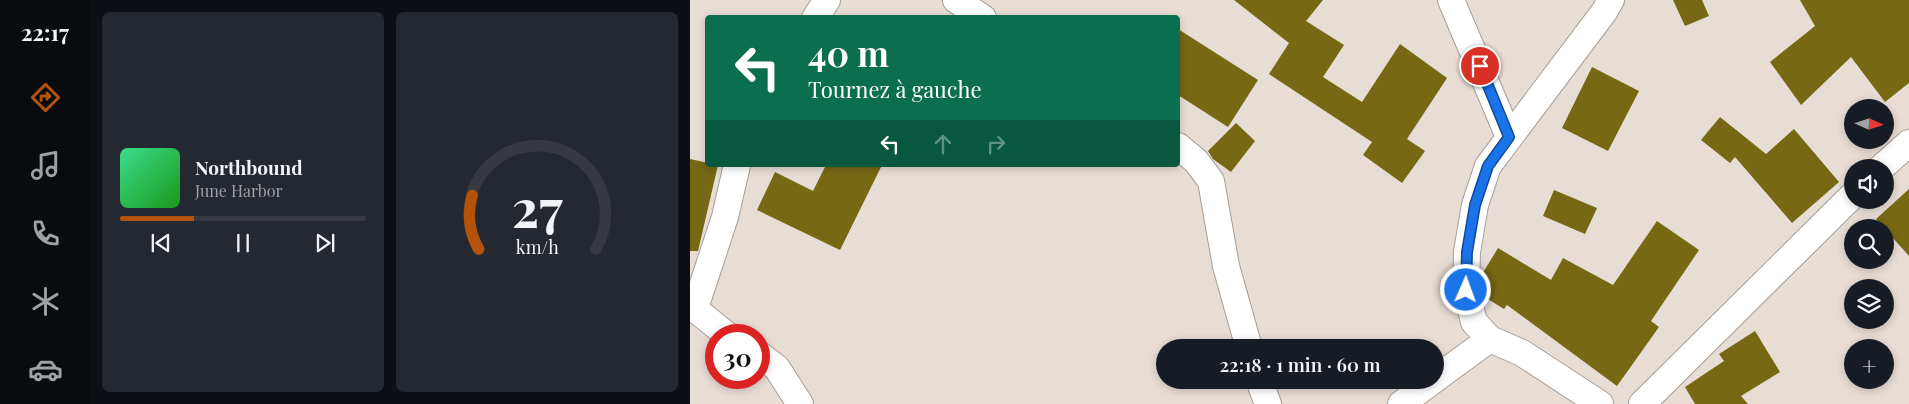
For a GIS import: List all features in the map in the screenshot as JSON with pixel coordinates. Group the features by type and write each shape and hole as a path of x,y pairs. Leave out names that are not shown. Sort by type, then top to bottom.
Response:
{"street":[{"path":"817,15 827,0"},
{"path":"956,0 978,15"},
{"path":"1451,0 1509,137"},
{"path":"1600,404 1522,353 1490,339 1474,322 1466,290 1467,252 1475,205 1488,166 1604,12 1611,0"},
{"path":"1891,159 1909,143"},
{"path":"1180,148 1196,161 1211,181 1226,266 1246,339"},
{"path":"713,324 692,307 725,217 737,167"},
{"path":"1642,404 1844,204"},
{"path":"1444,373 1490,339"},
{"path":"770,363 777,368 800,404"},
{"path":"1262,389 1268,404"},
{"path":"1401,404 1422,389"}],"building":[{"path":"1234,0 1323,0 1306,21 1344,45 1323,77 1362,102 1400,44 1447,78 1407,139 1425,151 1402,183 1363,155 1372,142 1269,74 1289,43"},
{"path":"1673,0 1702,0 1709,16 1685,26"},
{"path":"1800,0 1909,0 1909,83 1889,99 1883,99 1851,57 1801,105 1770,62 1815,26"},
{"path":"1180,30 1258,80 1228,127 1180,96"},
{"path":"1592,67 1639,91 1608,151 1562,128"},
{"path":"1720,117 1766,154 1794,129 1839,182 1792,223 1735,157 1730,163 1701,140"},
{"path":"1236,123 1255,141 1231,172 1213,159 1208,151"},
{"path":"690,159 705,162 705,167 718,167 698,251 690,251"},
{"path":"825,167 881,167 840,250 757,210 775,172 813,191"},
{"path":"1909,189 1909,256 1894,239 1894,219 1876,219 1887,209 1894,209 1894,203"},
{"path":"1554,190 1597,208 1585,234 1543,216"},
{"path":"1657,221 1699,250 1651,321 1659,327 1617,386 1507,305 1504,309 1483,296 1481,276 1498,248 1551,280 1563,258 1613,285"},
{"path":"1755,331 1780,372 1741,396 1748,404 1695,404 1685,387 1724,361 1719,354"}],"route":[{"path":"1466,290 1467,252 1475,205 1488,166 1509,137 1480,66"}]}
